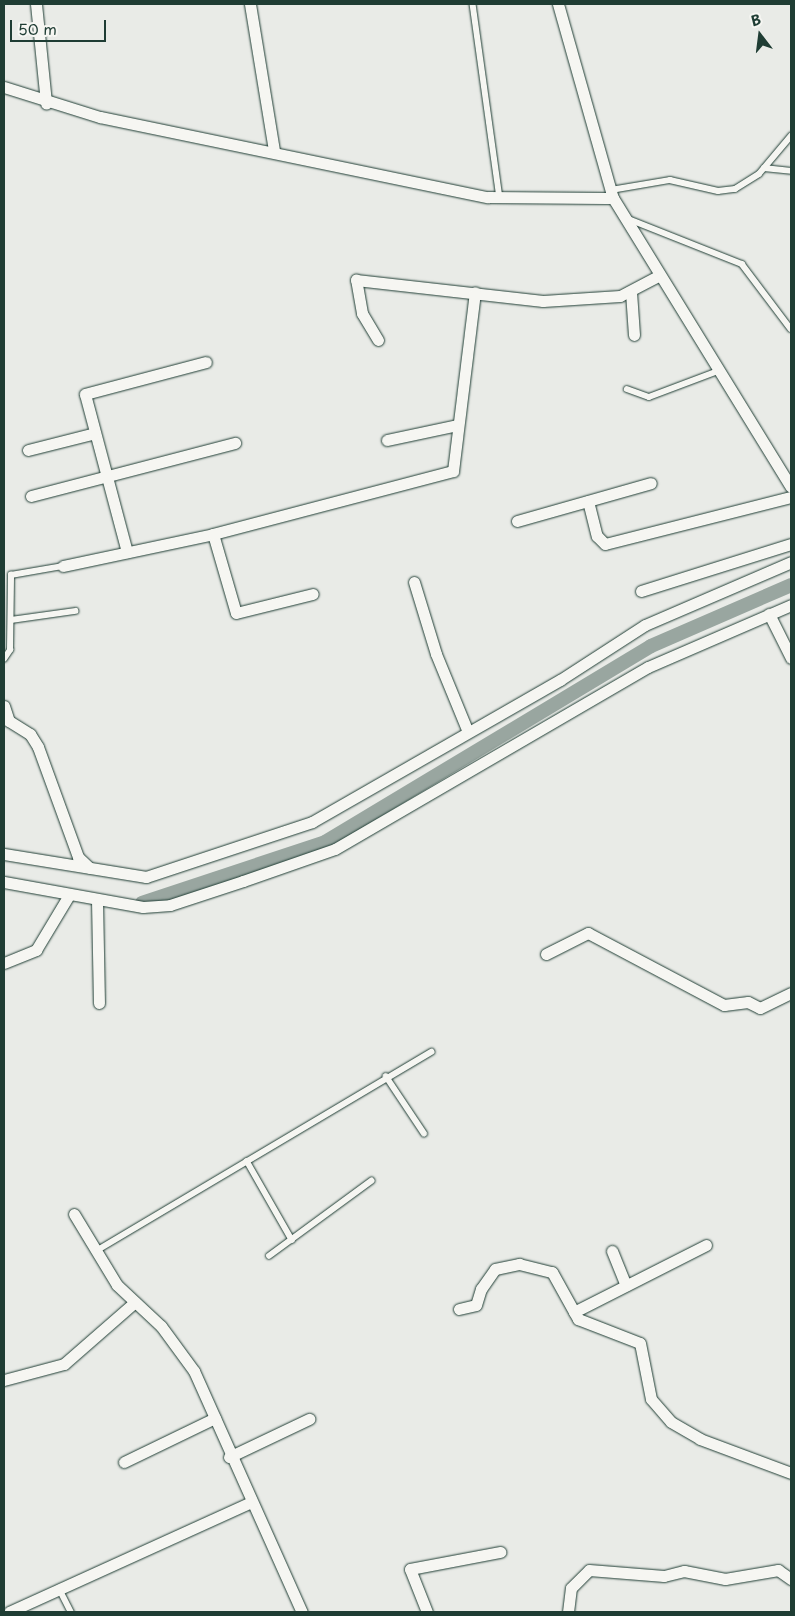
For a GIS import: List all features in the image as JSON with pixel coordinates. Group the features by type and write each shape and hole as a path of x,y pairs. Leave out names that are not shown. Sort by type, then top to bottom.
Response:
{"street":[{"path":"36,4 46,103"},
{"path":"250,4 274,150"},
{"path":"558,4 612,194 718,371 791,487"},
{"path":"4,87 46,103 500,198 612,194"},
{"path":"378,340 362,313 356,280 543,301 608,298 631,292 660,276"},
{"path":"63,566 214,534 453,472 457,425 475,292"},
{"path":"631,292 634,336"},
{"path":"128,552 85,394 206,362"},
{"path":"387,440 457,425"},
{"path":"28,450 95,433"},
{"path":"31,496 235,442"},
{"path":"518,521 651,484"},
{"path":"588,501 597,536 605,544 791,497"},
{"path":"214,534 236,613 313,594"},
{"path":"641,591 791,544"},
{"path":"4,854 90,868 160,875 312,822 468,732 645,625 791,562"},
{"path":"414,582 436,654 468,732"},
{"path":"4,882 97,900 170,906 335,848 648,667 791,605"},
{"path":"769,614 791,658"},
{"path":"4,706 9,721 26,730 38,747 78,857 90,868"},
{"path":"4,963 36,950 69,895"},
{"path":"97,900 99,1003"},
{"path":"546,954 588,932 724,1005 748,1002 760,1008 791,994"},
{"path":"74,1214 94,1252 135,1302 161,1326 194,1371 215,1418 229,1457 302,1612"},
{"path":"574,1312 706,1245"},
{"path":"612,1251 626,1285"},
{"path":"459,1309 476,1305 481,1289 495,1269 519,1264 559,1277 574,1312 587,1325 618,1332 640,1343 651,1399 671,1422 700,1439 791,1473"},
{"path":"4,1380 64,1364 135,1302"},
{"path":"124,1462 215,1418"},
{"path":"229,1457 309,1419"},
{"path":"9,1612 251,1502"},
{"path":"427,1612 410,1569 500,1552"},
{"path":"568,1612 572,1588 589,1570 664,1576 684,1571 725,1579 778,1570 791,1579"}],"lane":[{"path":"473,4 500,198"},
{"path":"612,194 670,180 718,191 735,189 749,184 791,136"},
{"path":"764,168 791,171"},
{"path":"625,218 742,264 791,329"},
{"path":"627,389 649,397 718,371"},
{"path":"4,659 10,650 11,575 63,566"},
{"path":"11,620 76,611"},
{"path":"94,1252 386,1076 431,1052"},
{"path":"386,1076 424,1133"},
{"path":"247,1161 292,1240"},
{"path":"269,1256 371,1181"},
{"path":"59,1588 70,1612"}],"waterway":[{"path":"142,903 325,842 651,646 791,585"}]}
